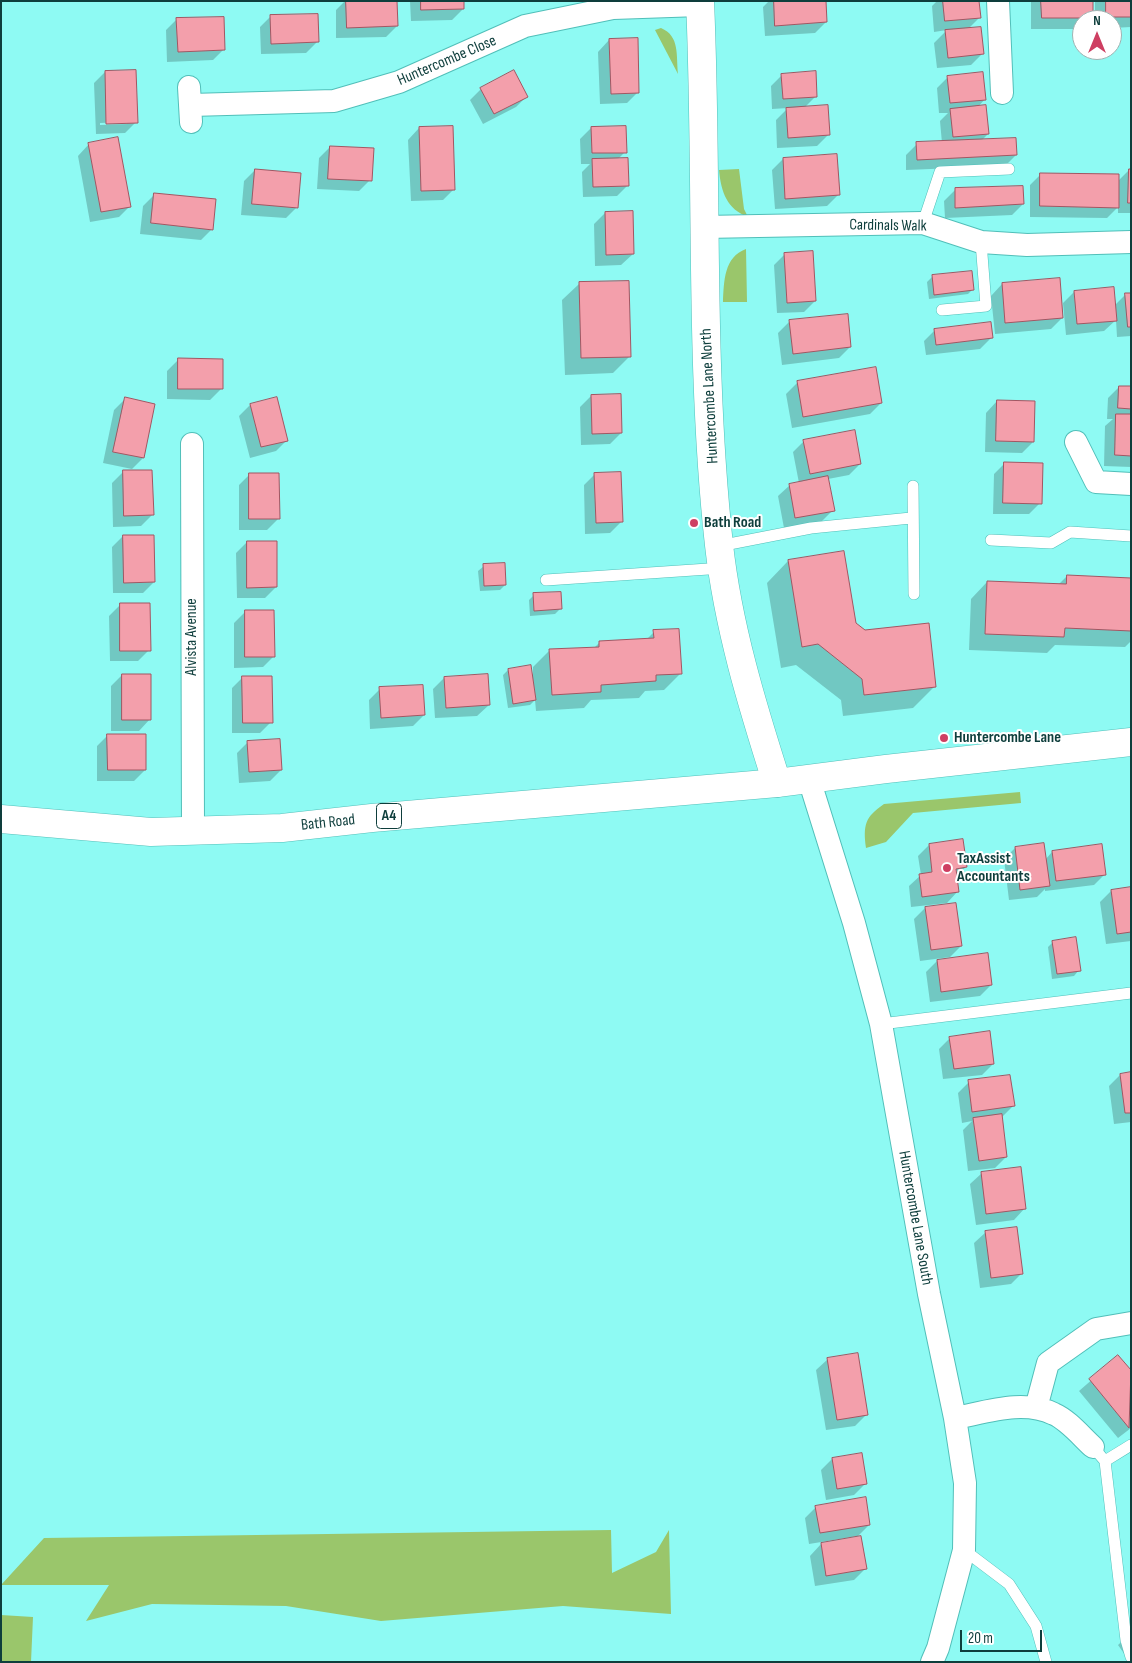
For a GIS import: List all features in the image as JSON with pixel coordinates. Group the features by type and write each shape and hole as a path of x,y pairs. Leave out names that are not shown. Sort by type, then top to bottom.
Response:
{"main road":[{"name":"Huntercombe Lane North","path":"700,3 709,418 721,557 736,649 777,783"},
{"name":"Bath Road","path":"1,819 134,831 282,828 372,818 777,783 1131,742"}],"street":[{"path":"998,1 1002,93"},
{"name":"Huntercombe Close","path":"191,105 334,101 399,82 525,26 613,8 700,3"},
{"name":"Cardinals Walk","path":"704,227 923,223 981,242 1027,245 1131,242"},
{"path":"1076,442 1096,482 1131,484"},
{"name":"Alvista Avenue","path":"192,444 193,831"},
{"name":"Huntercombe Lane South","path":"809,779 854,923 881,1024 928,1294 955,1418 965,1483 964,1550 938,1648 932,1662"},
{"path":"1036,1408 1048,1364 1096,1329 1131,1323"},
{"path":"955,1418 1011,1407 1036,1408 1056,1414 1099,1454"}],"lane":[{"path":"923,223 940,172 1009,169"},
{"path":"942,310 986,306 981,242"},
{"path":"913,486 911,518 914,594"},
{"path":"546,580 721,557 811,528 911,518"},
{"path":"991,540 1051,543 1070,532 1131,536"},
{"path":"881,1024 1131,993"},
{"path":"1131,1445 1099,1454 1126,1640 1131,1657"},
{"path":"964,1550 1009,1584 1036,1626 1046,1662"}],"green space":[{"path":"661,28 667,31 674,41 677,53 678,74 655,30"},
{"path":"739,169 744,209 748,217 741,214 726,199 720,178 719,170"},
{"path":"746,249 747,302 723,302 725,278 729,264 733,258"},
{"path":"1020,792 1021,803 913,813 886,842 866,848 865,827 867,822 873,813 884,804"},
{"path":"611,1530 612,1573 656,1552 669,1530 671,1614 563,1606 381,1621 286,1606 152,1604 86,1621 109,1585 1,1585 44,1538"},
{"path":"1,1615 33,1617 31,1662 1,1662"}],"building":[{"path":"346,1 397,1 398,26 347,28"},
{"path":"421,1 464,1 464,9 421,10"},
{"path":"774,1 826,1 827,22 775,26"},
{"path":"943,1 979,1 981,18 945,21"},
{"path":"1041,1 1093,1 1093,10 1072,10 1072,18 1042,18"},
{"path":"1106,1 1131,1 1131,17 1122,17 1122,10 1106,10"},
{"path":"318,14 319,42 271,44 270,15"},
{"path":"224,17 225,50 178,52 176,18"},
{"path":"981,27 984,54 948,58 945,30"},
{"path":"638,38 639,93 611,94 609,39"},
{"path":"136,70 138,123 106,124 105,71"},
{"path":"514,70 528,97 494,114 480,88"},
{"path":"816,71 817,97 783,99 781,74"},
{"path":"983,72 986,100 950,103 947,76"},
{"path":"828,105 830,135 788,138 786,108"},
{"path":"986,105 989,134 953,137 950,109"},
{"path":"453,126 455,190 421,191 419,127"},
{"path":"626,126 627,153 592,153 591,127"},
{"path":"118,137 131,207 101,212 88,143"},
{"path":"1016,138 1017,155 917,160 916,142"},
{"path":"330,146 374,148 372,181 328,179"},
{"path":"837,154 840,195 785,199 783,158"},
{"path":"628,158 629,186 593,187 592,159"},
{"path":"255,169 301,173 298,208 252,204"},
{"path":"1129,169 1131,169 1131,203 1128,203"},
{"path":"1040,173 1119,174 1119,208 1040,206"},
{"path":"1023,186 1024,204 955,208 955,188"},
{"path":"154,193 216,199 213,230 151,223"},
{"path":"633,211 634,254 606,255 605,212"},
{"path":"813,251 816,301 787,303 784,253"},
{"path":"972,271 974,290 934,295 932,275"},
{"path":"1060,278 1063,318 1005,323 1002,283"},
{"path":"629,281 631,357 581,358 579,282"},
{"path":"1114,287 1117,321 1077,324 1074,291"},
{"path":"1125,293 1131,293 1131,327 1128,327"},
{"path":"848,314 851,347 793,354 789,320"},
{"path":"991,322 993,338 936,345 934,329"},
{"path":"178,358 223,359 223,389 178,389"},
{"path":"876,367 882,403 803,417 797,381"},
{"path":"1119,386 1131,386 1131,409 1118,408"},
{"path":"621,394 622,433 592,434 591,395"},
{"path":"125,397 155,404 144,458 113,452"},
{"path":"277,397 288,441 261,447 250,404"},
{"path":"997,400 1035,401 1034,442 996,441"},
{"path":"1116,414 1131,414 1131,456 1115,455"},
{"path":"855,430 861,464 810,474 803,440"},
{"path":"1004,462 1043,463 1042,504 1003,503"},
{"path":"123,470 152,470 154,515 124,516"},
{"path":"621,472 623,522 596,523 594,473"},
{"path":"249,473 279,473 280,519 249,519"},
{"path":"828,476 835,511 795,518 789,484"},
{"path":"123,535 154,535 155,582 124,583"},
{"path":"247,541 277,541 277,587 247,588"},
{"path":"844,551 856,623 865,630 929,623 936,687 864,695 862,679 818,644 802,647 788,560"},
{"path":"505,563 506,585 484,586 483,564"},
{"path":"1067,575 1131,578 1131,631 1065,628 1064,637 985,634 987,581 1066,584"},
{"path":"561,592 562,609 534,611 533,593"},
{"path":"120,603 150,603 151,651 120,651"},
{"path":"245,610 274,610 275,657 245,657"},
{"path":"679,629 682,674 656,675 656,681 601,685 601,692 552,695 549,649 599,647 599,641 654,638 653,630"},
{"path":"531,665 536,700 513,704 508,669"},
{"path":"122,674 151,674 151,720 122,720"},
{"path":"488,674 490,705 446,708 444,677"},
{"path":"242,676 272,676 273,723 243,723"},
{"path":"423,685 425,715 381,718 379,687"},
{"path":"107,734 146,734 146,770 108,770"},
{"path":"280,739 282,770 249,772 247,741"},
{"name":"TaxAssist Accountants","path":"963,839 967,867 956,869 959,892 922,897 919,874 932,872 929,844"},
{"path":"1044,843 1050,886 1020,890 1015,847"},
{"path":"1102,844 1106,875 1056,881 1052,851"},
{"path":"1131,887 1131,932 1117,934 1111,890"},
{"path":"956,903 962,946 931,950 925,907"},
{"path":"1076,937 1081,971 1057,974 1052,941"},
{"path":"988,953 992,985 941,992 937,960"},
{"path":"990,1031 994,1064 954,1069 949,1037"},
{"path":"1131,1072 1131,1113 1125,1113 1120,1074"},
{"path":"1010,1075 1015,1106 972,1112 968,1080"},
{"path":"1002,1114 1007,1157 979,1161 973,1118"},
{"path":"1021,1167 1026,1209 986,1214 981,1172"},
{"path":"1017,1227 1023,1274 991,1278 985,1231"},
{"path":"858,1353 868,1415 837,1420 827,1358"},
{"path":"1118,1355 1131,1370 1129,1428 1089,1379"},
{"path":"862,1453 867,1484 837,1489 832,1458"},
{"path":"866,1497 870,1525 820,1533 815,1506"},
{"path":"861,1536 867,1569 826,1576 821,1543"}],"place":[{"name":"Bath Road","path":"694,523"},
{"name":"Huntercombe Lane","path":"944,738"},
{"name":"TaxAssist Accountants","path":"947,868"}]}
